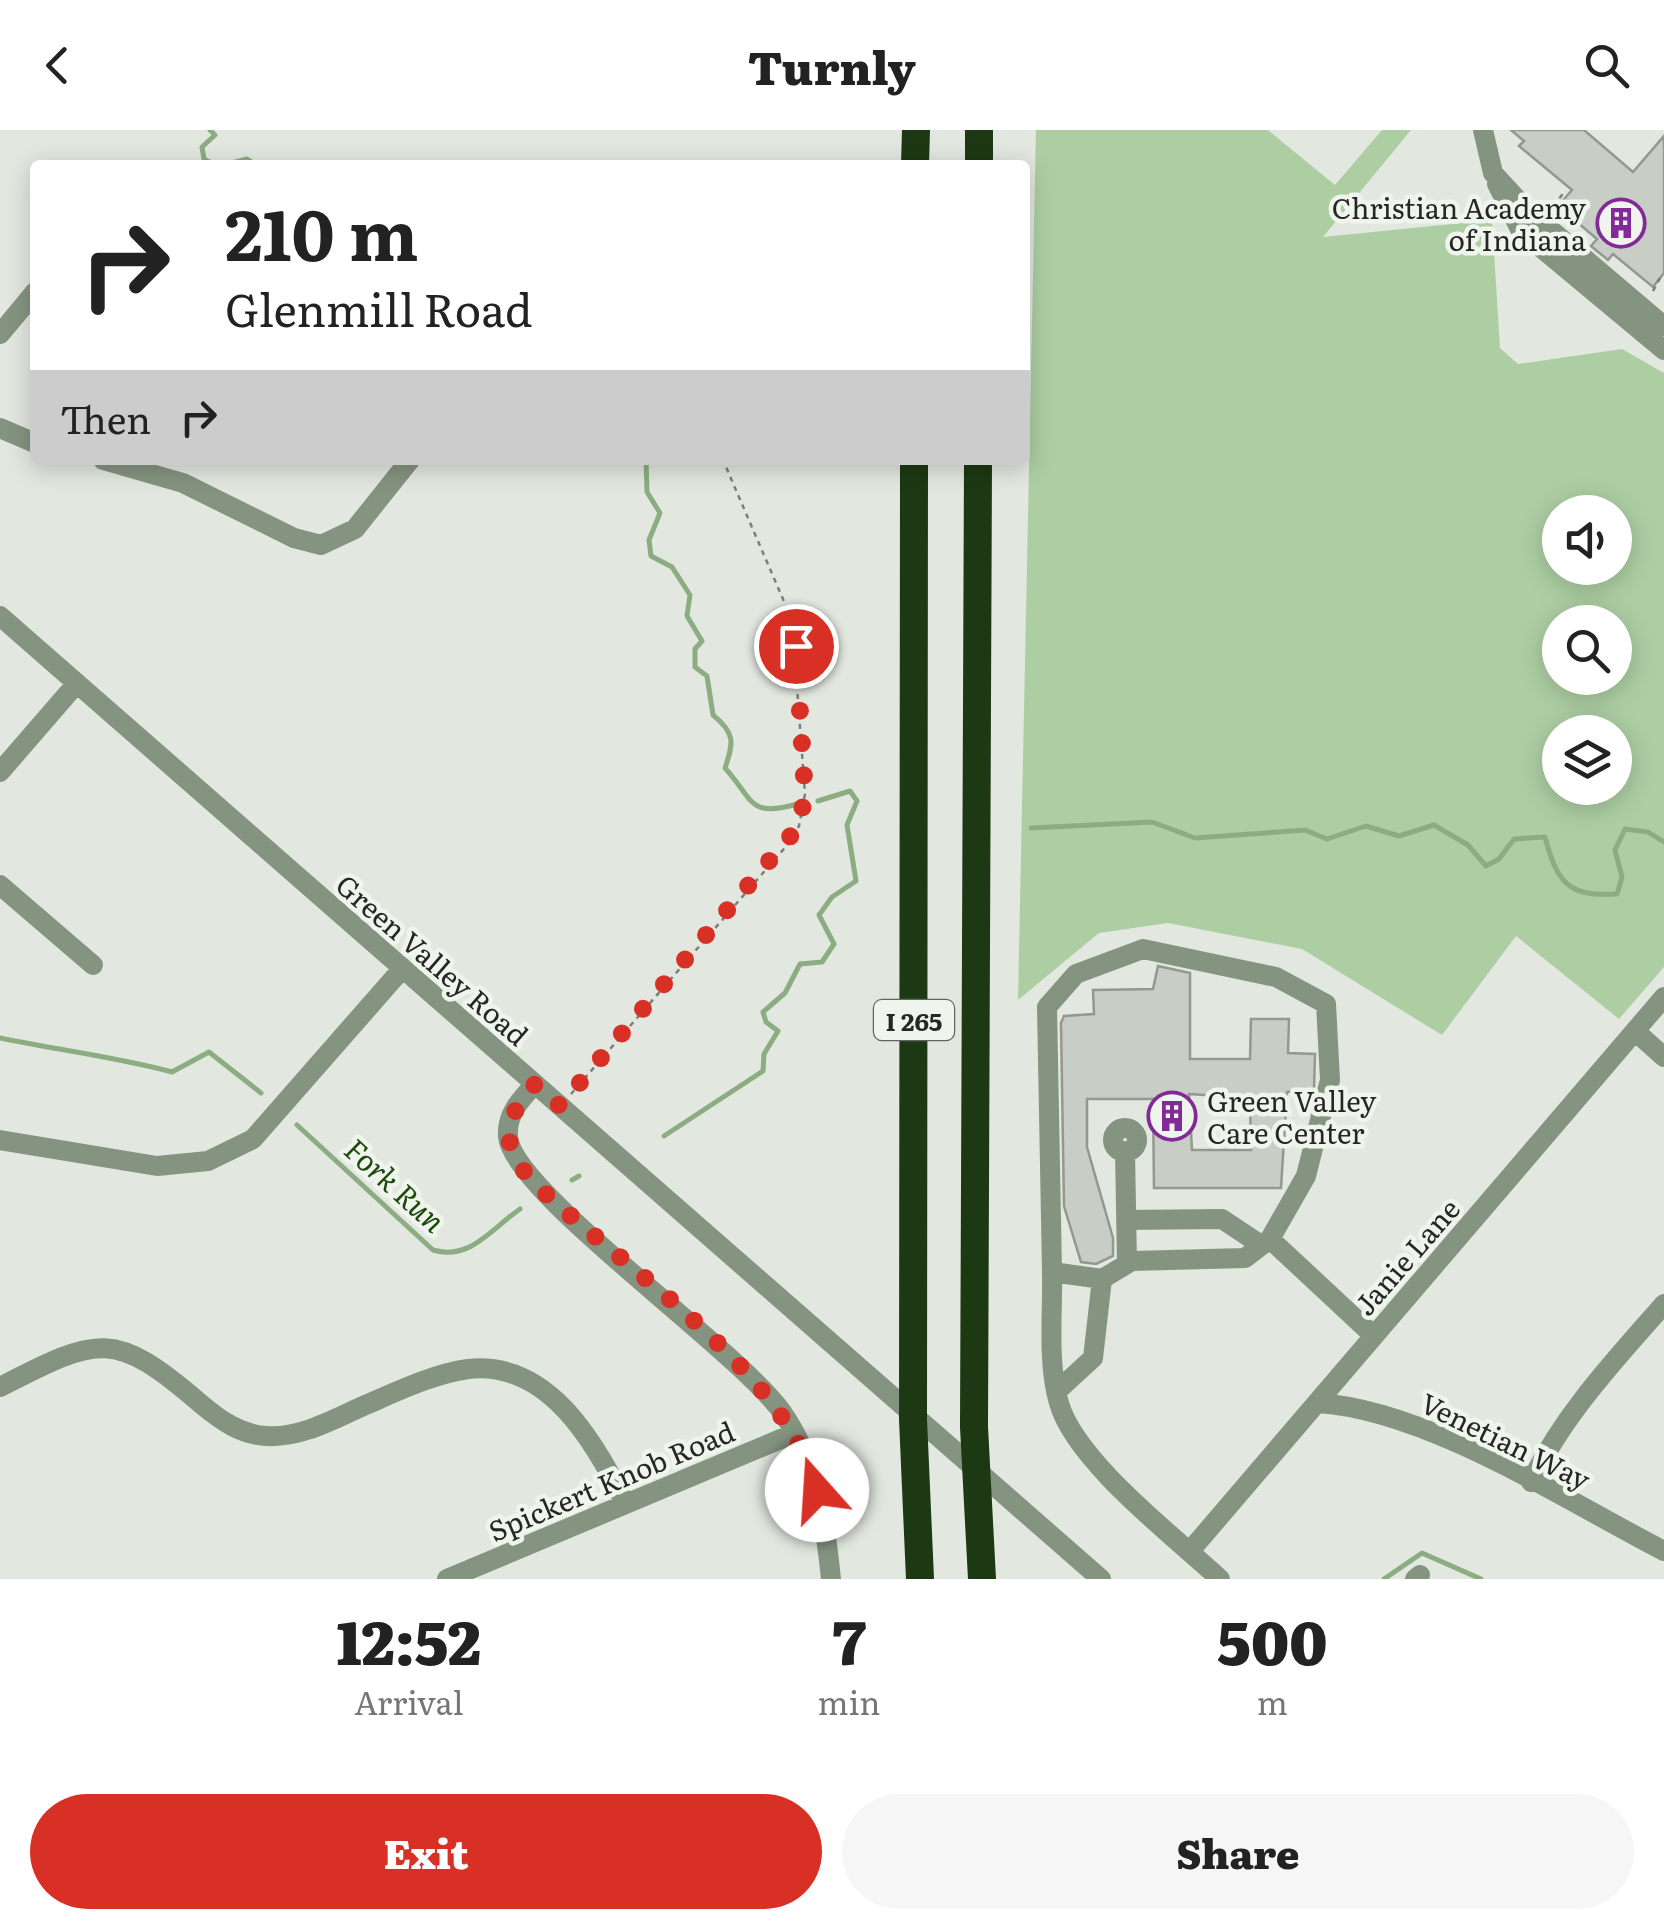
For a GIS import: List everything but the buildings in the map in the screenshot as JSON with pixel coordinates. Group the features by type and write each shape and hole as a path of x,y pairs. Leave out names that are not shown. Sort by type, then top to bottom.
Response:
{"highway":[{"path":"916,130 916,160"},
{"path":"979,130 979,160"},
{"name":"I 265","path":"914,465 913,1381 920,1579"},
{"name":"I 265","path":"978,465 974,1427 982,1579"}],"street":[{"path":"1483,130 1493,173 1520,231 1664,350"},
{"path":"1493,173 1526,209 1664,326"},
{"path":"0,334 30,298"},
{"path":"0,428 30,441"},
{"path":"158,467 294,538 322,544 355,530 406,465"},
{"name":"Green Valley Road","path":"0,616 1101,1579"},
{"path":"0,772 76,683"},
{"path":"0,884 93,965"},
{"path":"1052,1280 1102,1278 1127,1264 1245,1258 1266,1242 1306,1176 1330,1080 1326,1004 1276,977 1143,949 1076,974 1047,1008 1052,1280 1056,1392 1065,1420 1082,1448 1220,1579"},
{"path":"0,1140 158,1166 208,1161 252,1139 402,969"},
{"name":"Janie Lane","path":"1190,1551 1664,997"},
{"path":"1635,1032 1664,1057"},
{"path":"535,1084 516,1106 509,1124 512,1151 520,1166 757,1383 796,1433 822,1511 830,1579"},
{"path":"1125,1152 1127,1264"},
{"path":"1126,1220 1222,1219 1266,1242 1374,1336"},
{"path":"1056,1392 1093,1358 1102,1278"},
{"path":"1530,1482 1569,1417 1664,1304"},
{"path":"0,1388 70,1353 118,1348 161,1370 218,1419 266,1436 315,1427 446,1374 499,1370 530,1383 571,1416 600,1454 624,1503"},
{"name":"Venetian Way","path":"1317,1403 1383,1412 1664,1550"},
{"name":"Spickert Knob Road","path":"447,1579 796,1433"}],"path":[{"path":"1546,214 1562,195 1566,198"},
{"path":"1646,299 1663,280 1660,278"},
{"path":"560,1106 789,843 804,810 799,671 792,620 725,465"}],"green space":[{"path":"1036,130 1268,130 1335,185 1382,130 1411,130 1323,237 1492,220 1500,348 1518,364 1622,349 1664,373 1664,967 1619,1019 1516,936 1442,1035 1302,949 1168,923 1099,933 1018,1000"}],"waterway":[{"path":"206,160 202,147 215,135 210,130"},
{"path":"243,160 248,160"},
{"path":"646,465 647,492 660,513 649,540 651,556 672,567 690,595 687,616 702,641 695,649 695,667 707,676 713,715 731,738 725,768 760,807 797,804"},
{"name":"Fork Run","path":"664,1136 763,1071 764,1054 778,1031 766,1022 763,1012 785,993 800,964 822,962 834,944 819,915 832,897 856,881 847,825 857,801 850,791 818,801"},
{"path":"1031,828 1152,822 1195,838 1305,830 1327,839 1366,826 1399,836 1434,825 1468,845 1486,866 1499,859 1514,839 1545,837 1554,865 1567,884 1586,893 1600,894 1617,894 1622,877 1615,850 1625,829 1648,832 1664,842"},
{"name":"Fork Run","path":"0,1038 172,1072 209,1052 261,1093"},
{"name":"Fork Run","path":"297,1125 433,1250 446,1252 469,1247 520,1209"},
{"name":"Fork Run","path":"572,1180 579,1176"},
{"path":"1384,1579 1422,1553 1481,1579"}],"place":[{"name":"Christian Academy of Indiana","path":"1621,223"},
{"name":"Green Valley Care Center","path":"1172,1116"}],"route":[{"path":"796,646 805,794 799,826 789,843 560,1106 535,1084 512,1113 508,1136 512,1151 531,1180 719,1346 780,1409 796,1433 817,1490"}]}
